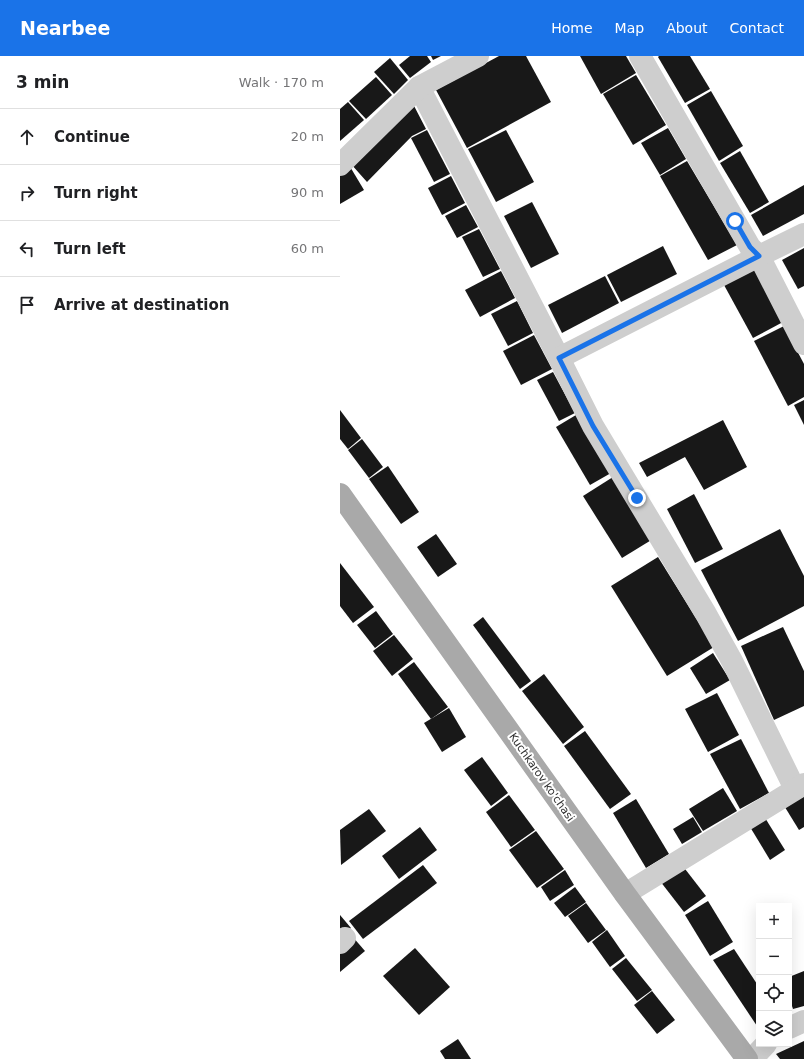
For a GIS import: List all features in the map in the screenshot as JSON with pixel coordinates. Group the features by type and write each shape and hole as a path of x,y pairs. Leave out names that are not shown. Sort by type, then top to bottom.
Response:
{"main road":[{"name":"Kuchkarov ko'chasi","path":"340,494 625,894 747,1059"}],"street":[{"path":"340,165 419,88 478,56"},
{"path":"640,56 750,247 759,256 804,344"},
{"path":"419,88 593,426 706,614 799,787 625,894"},
{"path":"559,358 804,234"},
{"path":"792,1027 804,1022"},
{"path":"752,1059 763,1047"}],"building":[{"path":"410,56 427,56 431,62 410,78 399,65"},
{"path":"431,56 441,56 433,60"},
{"path":"499,56 526,56 551,102 467,148 436,90"},
{"path":"580,56 626,56 636,73 601,94"},
{"path":"690,56 710,89 685,103 658,57"},
{"path":"390,58 408,80 394,94 374,72"},
{"path":"636,75 666,125 633,145 603,94"},
{"path":"376,77 392,95 366,119 349,101"},
{"path":"711,91 743,146 719,161 687,105"},
{"path":"348,102 364,120 340,141 340,109"},
{"path":"412,102 426,129 412,136 367,182 351,164"},
{"path":"668,128 686,159 660,175 641,143"},
{"path":"427,130 450,174 434,182 411,138"},
{"path":"506,130 534,182 496,202 468,149"},
{"path":"740,151 769,202 750,213 720,163"},
{"path":"687,161 737,245 708,260 660,176"},
{"path":"349,165 364,190 340,204 340,170"},
{"path":"451,176 465,203 442,215 428,188"},
{"path":"804,185 804,214 763,236 751,215"},
{"path":"532,202 559,254 531,268 504,216"},
{"path":"466,205 478,227 457,238 445,216"},
{"path":"479,229 500,269 483,277 462,237"},
{"path":"663,246 677,274 621,302 607,275"},
{"path":"804,248 804,286 798,289 782,260"},
{"path":"755,269 783,322 753,338 724,285"},
{"path":"501,271 515,298 480,317 465,290"},
{"path":"605,276 619,303 562,333 548,305"},
{"path":"517,301 533,333 508,346 491,314"},
{"path":"784,326 804,364 804,397 788,406 754,341"},
{"path":"534,335 552,369 521,385 503,351"},
{"path":"553,372 575,413 559,421 537,380"},
{"path":"804,400 804,425 794,405"},
{"path":"340,410 361,438 348,449 340,439"},
{"path":"576,415 611,473 590,485 556,427"},
{"path":"723,420 747,467 704,490 685,457 647,477 639,463"},
{"path":"362,439 383,467 369,478 348,450"},
{"path":"388,466 419,512 401,524 369,479"},
{"path":"613,477 653,539 622,558 583,496"},
{"path":"694,494 723,549 695,563 667,509"},
{"path":"780,529 804,576 804,606 738,641 701,570"},
{"path":"436,534 457,564 438,577 417,547"},
{"path":"658,557 714,647 667,676 611,586"},
{"path":"340,563 374,607 353,623 340,606"},
{"path":"376,611 393,634 375,648 357,625"},
{"path":"483,617 531,681 520,689 473,625"},
{"path":"783,627 804,671 804,706 774,720 741,646"},
{"path":"394,635 413,659 392,676 373,651"},
{"path":"713,653 730,680 706,694 690,668"},
{"path":"414,662 448,707 431,719 398,674"},
{"path":"544,674 584,727 563,744 522,691"},
{"path":"717,693 739,735 708,752 685,709"},
{"path":"449,708 466,737 442,752 424,723"},
{"path":"585,731 631,794 610,809 564,746"},
{"path":"741,739 769,793 740,809 710,754"},
{"path":"482,757 508,793 491,806 464,770"},
{"path":"723,788 737,811 703,831 689,809"},
{"path":"804,792 804,827 799,830 783,804"},
{"path":"509,795 535,830 511,847 486,812"},
{"path":"636,799 669,854 646,868 613,813"},
{"path":"369,809 386,831 341,865 340,830"},
{"path":"762,813 785,850 770,860 747,822"},
{"path":"693,817 702,832 682,844 673,829"},
{"path":"420,827 437,850 399,879 382,856"},
{"path":"536,831 564,869 537,888 509,850"},
{"path":"423,865 437,883 363,939 349,921"},
{"path":"682,865 706,896 684,912 660,881"},
{"path":"565,870 574,885 550,901 541,887"},
{"path":"575,887 586,902 565,917 554,903"},
{"path":"708,901 733,942 710,956 685,915"},
{"path":"586,903 606,930 588,943 568,916"},
{"path":"340,915 351,928 340,937"},
{"path":"607,930 625,956 610,967 592,942"},
{"path":"352,936 365,951 340,972 340,946"},
{"path":"415,948 450,987 419,1015 383,976"},
{"path":"734,949 756,982 756,1024 713,960"},
{"path":"626,958 652,990 637,1001 612,969"},
{"path":"804,971 804,1006 793,1009 792,1006 792,976"},
{"path":"652,991 675,1020 657,1034 634,1005"},
{"path":"458,1039 471,1059 445,1059 440,1051"},
{"path":"804,1041 804,1059 780,1059 776,1054 792,1047"}],"route":[{"path":"637,498 593,426 559,358 759,256 750,247 735,221"}]}
